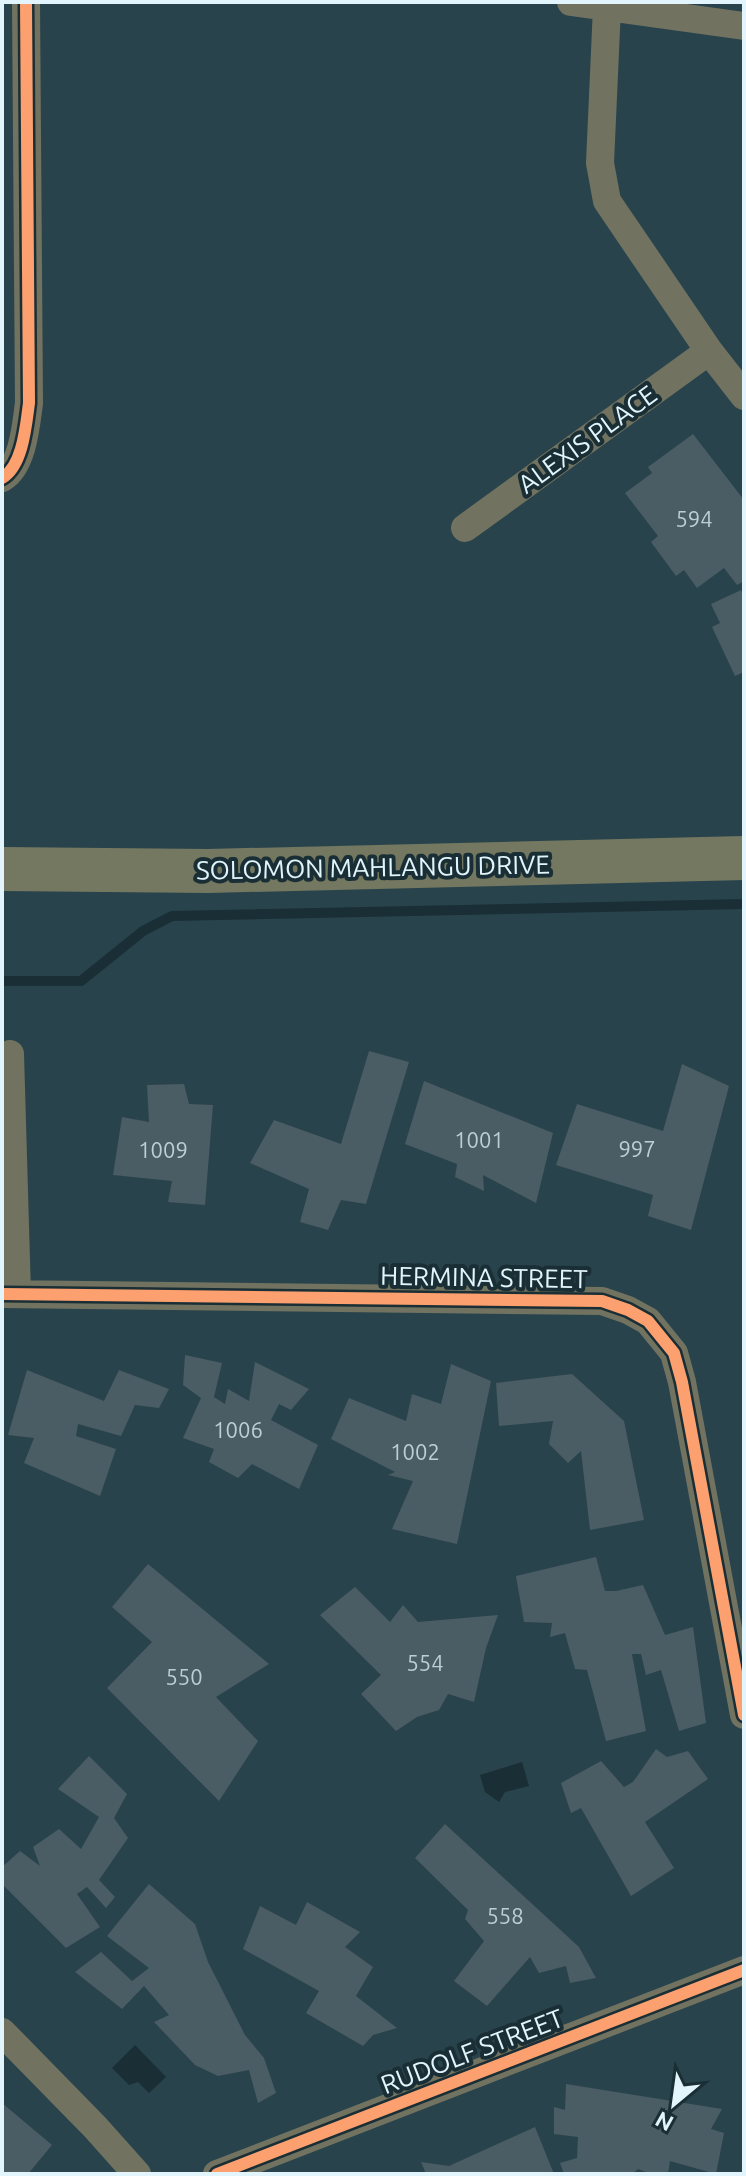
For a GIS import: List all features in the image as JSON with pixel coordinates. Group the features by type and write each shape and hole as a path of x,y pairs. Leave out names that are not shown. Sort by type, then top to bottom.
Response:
{"main road":[{"name":"SOLOMON MAHLANGU DRIVE","path":"2,869 208,871 744,858"}],"street":[{"path":"2,478 8,475 25,441 29,403 26,2"},
{"path":"571,2 744,26"},
{"path":"607,7 600,163 607,201 709,351 744,396"},
{"name":"ALEXIS PLACE","path":"465,528 709,351"},
{"path":"10,1054 10,1294"},
{"name":"HERMINA STREET","path":"10,1294 602,1301 648,1321 674,1353 678,1368 744,1715"},
{"name":"RUDOLF STREET","path":"217,2174 744,1970"},
{"path":"2,2032 137,2174"}],"water":[{"path":"522,1762 529,1786 505,1792 499,1802 485,1792 480,1775"},
{"path":"135,2045 166,2077 149,2093 138,2082 129,2085 112,2068"}],"building":[{"path":"693,434 744,500 744,581 737,585 724,568 697,588 684,570 676,576 651,542 658,536 625,493 652,473 648,467"},
{"path":"741,590 744,597 744,672 735,676 712,627 720,623 711,604"},
{"path":"369,1051 409,1062 366,1204 341,1200 328,1230 300,1222 309,1189 250,1163 274,1120 341,1144"},
{"path":"682,1064 729,1086 691,1230 648,1216 653,1195 556,1165 577,1104 663,1131"},
{"path":"424,1081 553,1133 536,1203 483,1175 484,1191 455,1177 457,1164 405,1144"},
{"path":"184,1084 189,1104 213,1105 205,1205 168,1202 172,1181 113,1175 122,1117 149,1122 147,1085"},
{"path":"185,1355 222,1363 214,1397 225,1404 228,1389 249,1401 255,1362 309,1389 291,1410 279,1404 271,1420 318,1445 299,1489 252,1464 238,1478 209,1462 214,1449 183,1438 201,1398 183,1385"},
{"path":"451,1364 491,1381 457,1544 392,1529 413,1481 388,1475 395,1472 331,1439 349,1398 406,1421 412,1394 441,1404"},
{"path":"27,1370 104,1401 119,1370 169,1389 159,1408 135,1405 121,1436 78,1424 76,1436 116,1449 100,1496 24,1463 34,1438 8,1435"},
{"path":"572,1374 624,1421 644,1520 590,1530 581,1451 568,1463 549,1444 553,1421 499,1426 496,1383"},
{"path":"596,1557 605,1591 643,1585 665,1635 693,1627 706,1723 679,1731 661,1670 646,1675 641,1654 632,1654 646,1731 606,1741 587,1670 575,1669 565,1633 550,1637 552,1623 524,1622 516,1576"},
{"path":"148,1564 269,1664 216,1697 258,1741 219,1801 107,1688 152,1642 112,1607"},
{"path":"355,1587 390,1622 403,1605 418,1622 498,1615 486,1648 474,1702 448,1694 439,1710 417,1717 396,1731 361,1694 381,1675 320,1615"},
{"path":"656,1749 667,1757 688,1751 708,1779 645,1822 674,1868 631,1896 581,1808 571,1813 561,1783 601,1761 624,1787 633,1782"},
{"path":"89,1756 127,1794 114,1818 128,1838 99,1880 115,1897 106,1908 87,1887 77,1894 100,1927 66,1948 2,1884 2,1867 20,1851 40,1866 33,1847 59,1829 81,1849 99,1817 58,1789"},
{"path":"445,1824 579,1947 596,1978 570,1983 566,1966 539,1973 530,1957 487,2006 454,1981 484,1941 465,1919 468,1910 415,1858"},
{"path":"149,1884 195,1924 208,1962 245,2035 264,2058 276,2093 258,2103 249,2070 218,2076 195,2065 154,2022 169,2015 144,1986 122,2009 75,1972 101,1952 132,1981 149,1968 107,1936"},
{"path":"307,1902 360,1932 345,1947 373,1967 356,1996 397,2028 373,2035 363,2046 306,2013 319,1991 243,1949 260,1906 296,1925"},
{"path":"566,2084 722,2109 711,2129 724,2133 716,2174 670,2161 668,2174 651,2174 638,2169 632,2174 564,2174 560,2163 577,2158 578,2137 554,2134 554,2107 565,2110"},
{"path":"2,2103 52,2145 28,2174 2,2174"},
{"path":"535,2127 554,2174 426,2174 421,2162 449,2166"}],"waterway":[{"path":"2,981 81,981 143,931 172,916 744,904"}],"cycle path":[{"path":"2,478 19,455 29,403 26,2"},
{"path":"2,1294 602,1301 648,1321 674,1353 682,1382 744,1715"},
{"path":"217,2174 744,1970"}]}
